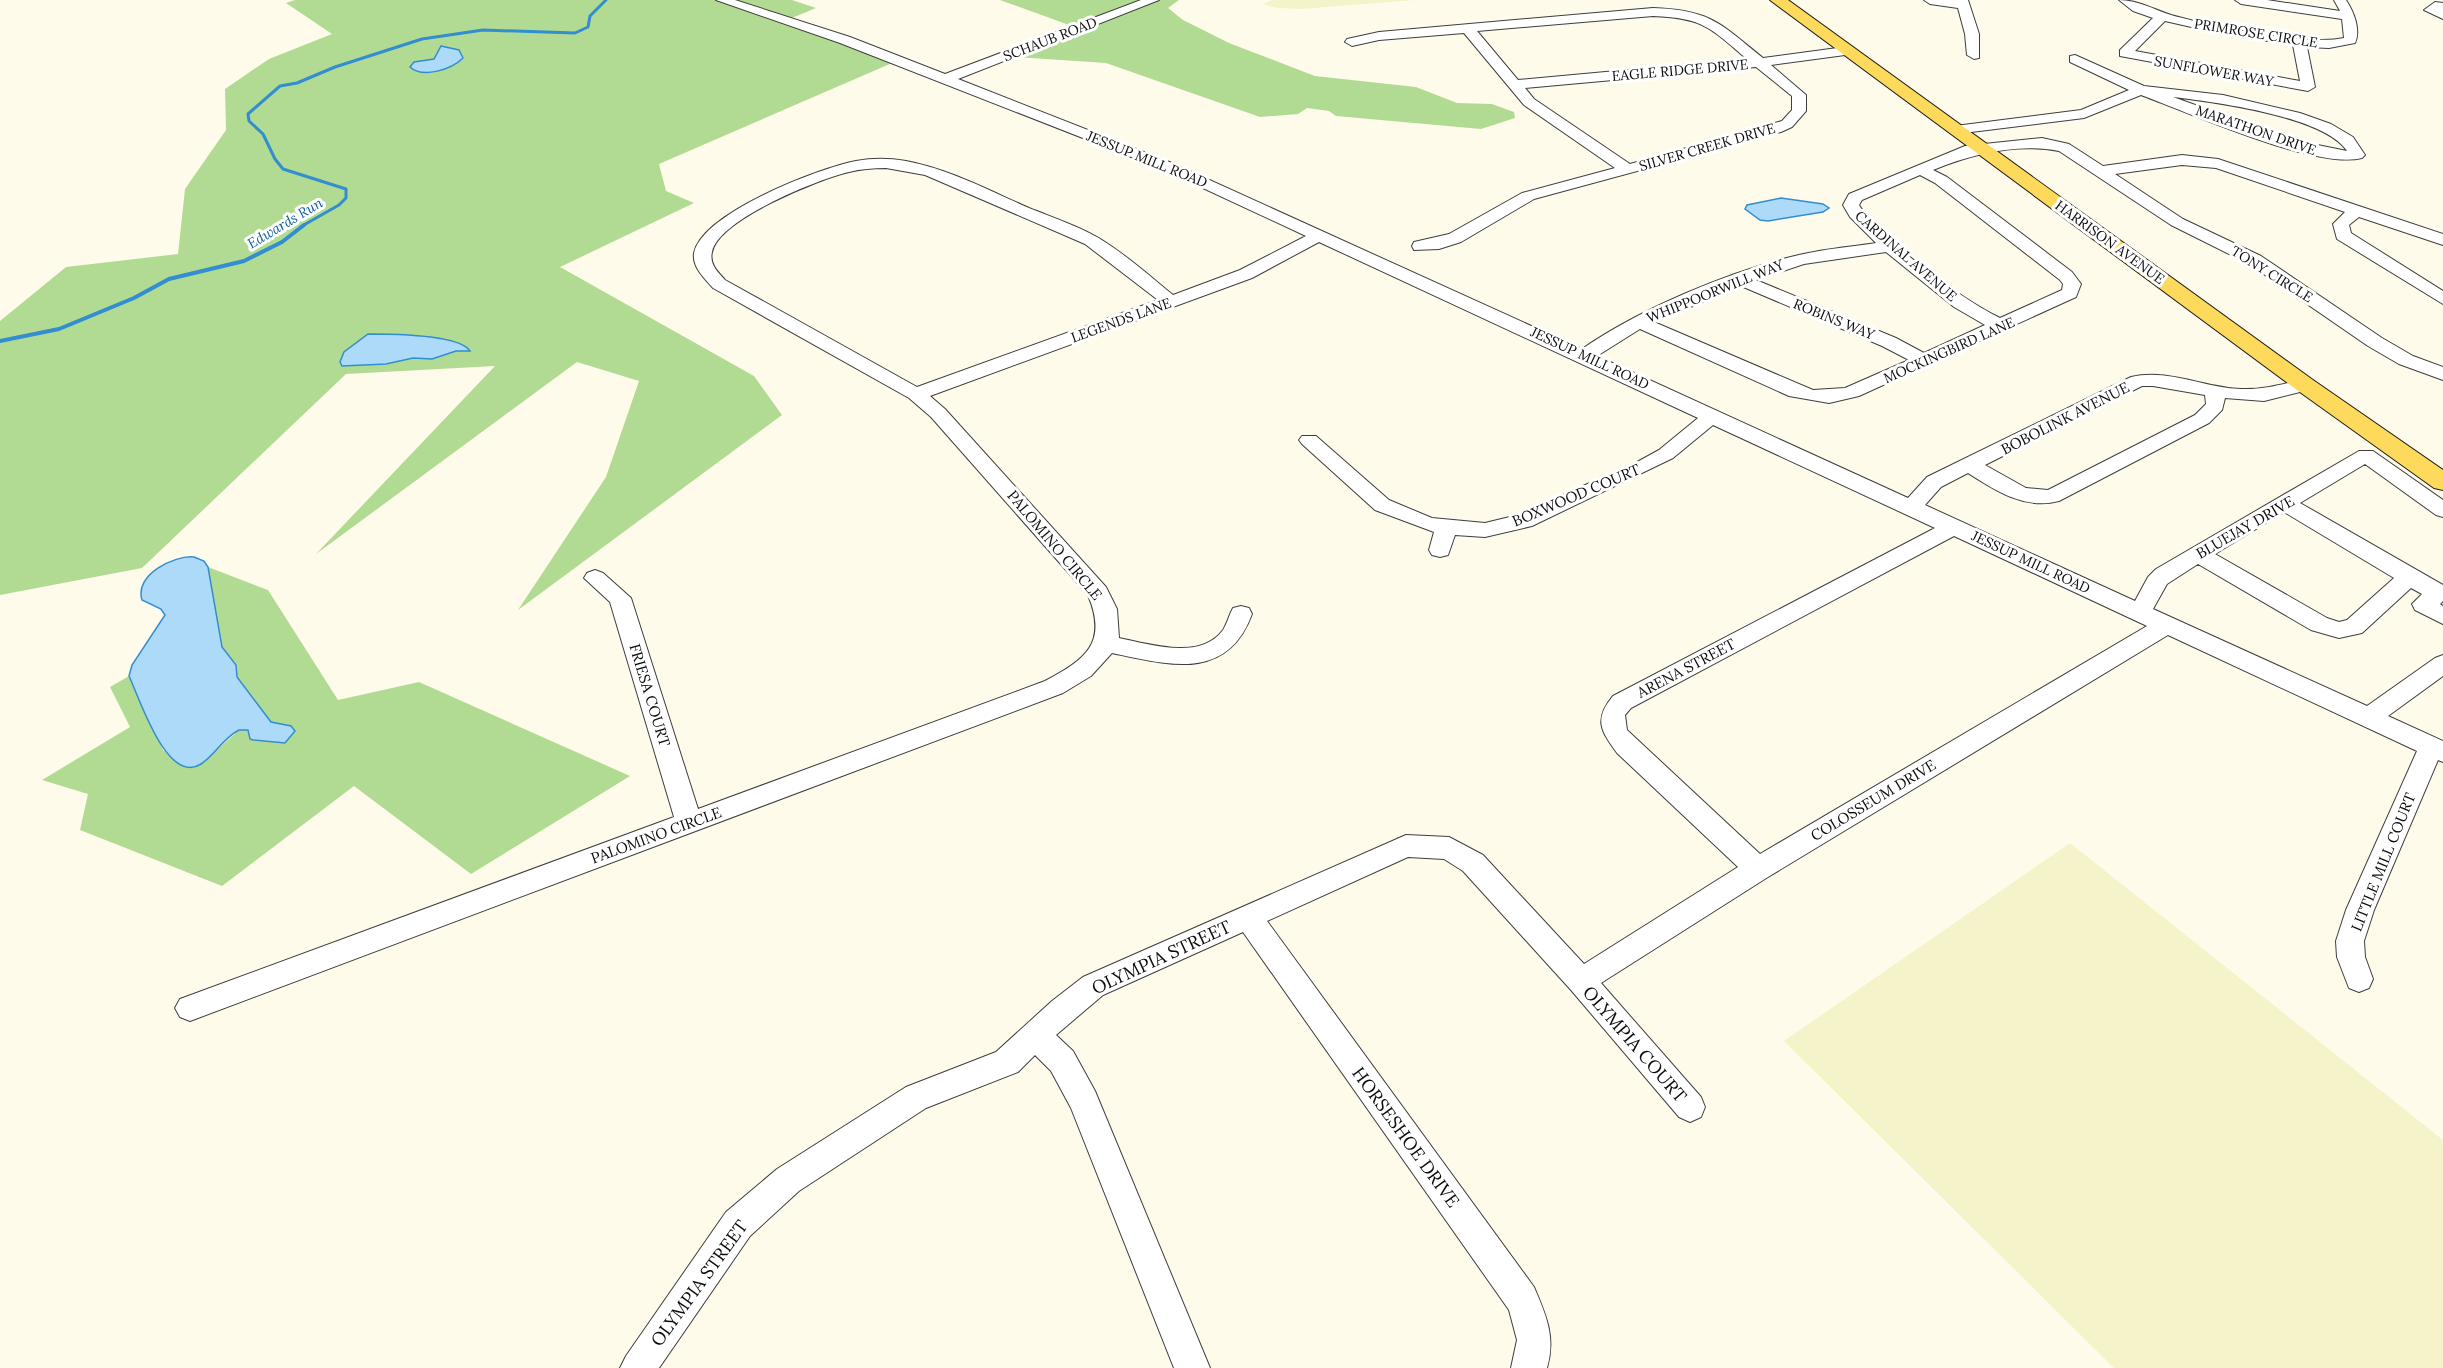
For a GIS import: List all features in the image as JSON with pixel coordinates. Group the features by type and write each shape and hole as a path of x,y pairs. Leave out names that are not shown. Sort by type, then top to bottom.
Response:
{"main road":[{"name":"HARRISON AVENUE","path":"1778,0 2305,385 2443,482"}],"street":[{"name":"JESSUP MILL ROAD","path":"722,0 835,36 1167,166 2437,749"},
{"name":"SCHAUB ROAD","path":"946,79 1153,0"},
{"path":"1930,0 1963,2 1972,34 1974,55"},
{"name":"PRIMROSE CIRCLE","path":"2125,0 2140,10 2162,16 2299,41 2333,44 2350,40 2351,35 2347,16 2340,0"},
{"path":"2241,0 2347,16"},
{"path":"2443,7 2435,6 2431,10 2443,15"},
{"name":"SILVER CREEK DRIVE","path":"1352,42 1379,36 1653,12 1679,13 1711,22 1799,95 1799,111 1787,124 1776,129 1528,196 1455,237 1439,244 1420,246"},
{"name":"SUNFLOWER WAY","path":"2162,16 2125,54 2308,87 2299,41"},
{"path":"1468,29 1514,85 1538,110 1627,169"},
{"name":"EAGLE RIDGE DRIVE","path":"1514,85 1762,62 1845,51"},
{"name":"MARATHON DRIVE","path":"1955,130 2084,114 2141,90 2169,91 2229,100 2293,117 2344,137 2356,149 2357,155 2340,157 2314,152 2141,90 2075,59"},
{"name":"TONY CIRCLE","path":"1987,151 2030,144 2055,144 2064,147 2186,226 2255,260 2406,360 2443,374"},
{"name":"CARDINAL AVENUE","path":"1987,151 1965,152 1865,191 1852,201 1854,213 1889,246 1959,302 2001,326"},
{"path":"2103,171 2182,160 2204,161 2243,171 2443,240"},
{"name":"PALOMINO CIRCLE","path":"190,1008 1054,687 1076,676 1093,662 1105,643 1110,629 1110,618 1098,592 938,413 916,394 719,284 708,275 703,262 704,248 710,237 732,217 825,174 861,164 913,167 931,172 1091,240 1170,301"},
{"name":"MOCKINGBIRD LANE","path":"1639,322 1787,388 1816,396 1846,395 2067,296 2072,291 2071,283 1941,180 1920,169"},
{"path":"2357,211 2341,224 2343,235 2443,299"},
{"name":"LEGENDS LANE","path":"916,394 1246,274 1321,235"},
{"name":"WHIPPOORWILL WAY","path":"1585,356 1639,322 1802,258 1889,246"},
{"name":"ROBINS WAY","path":"1743,280 1889,342 1925,361"},
{"name":"BOBOLINK AVENUE","path":"1911,507 1934,482 2138,381 2153,380 2213,391 2264,395 2305,385"},
{"path":"1970,465 2017,493 2030,497 2052,496 2202,419 2216,406 2217,400 2213,391"},
{"name":"BOXWOOD COURT","path":"1309,440 1382,505 1413,519 1446,528 1485,530 1524,521 1666,454 1713,415"},
{"name":"BLUEJAY DRIVE","path":"2139,612 2156,582 2198,554 2366,455 2442,509"},
{"path":"2286,504 2402,583 2435,596 2443,616"},
{"name":"ARENA STREET","path":"1758,869 1626,746 1615,732 1613,713 1622,702 1954,527"},
{"path":"1440,550 1446,528"},
{"path":"2198,554 2319,624 2339,630 2354,627 2402,583"},
{"name":"FRIESA COURT","path":"595,578 620,598 689,823"},
{"path":"1105,643 1166,655 1186,656 1218,648 1227,641 1241,614"},
{"name":"COLOSSEUM DRIVE","path":"1581,981 1758,869 2167,624"},
{"path":"2368,718 2443,664"},
{"name":"LITTLE MILL COURT","path":"2359,979 2351,957 2350,941 2360,910 2437,749"},
{"name":"OLYMPIA STREET","path":"638,1368 738,1224 788,1180 917,1098 1007,1062 1062,1010 1093,986 1406,846 1449,848 1473,863 1581,981"},
{"name":"HORSESHOE DRIVE","path":"1248,917 1522,1299 1532,1324 1537,1348 1529,1368"},
{"name":"OLYMPIA COURT","path":"1581,981 1690,1107"},
{"path":"1037,1036 1062,1062 1084,1101 1192,1368"}],"shaded area":[{"path":"1273,0 1415,0 1301,9 1278,8 1262,4"},
{"path":"2070,843 2443,1140 2443,1368 2114,1368 1784,1041"}],"green space":[{"path":"295,0 792,0 816,8 787,20 899,60 659,164 666,191 694,203 560,267 754,376 782,415 518,610 606,477 639,381 577,362 316,554 495,366 346,374 142,568 0,595 0,321 66,267 178,254 185,189 226,130 225,89 269,59 332,34 286,3"},
{"path":"1000,0 1179,0 1168,8 1183,20 1229,43 1315,76 1416,87 1457,103 1492,104 1514,112 1515,118 1481,129 1336,116 1329,111 1307,108 1298,114 1260,117 1106,63 1015,57 1083,30"},
{"path":"208,567 268,590 338,700 419,682 630,776 471,874 354,786 222,886 80,830 88,794 42,780 130,727 110,687 129,676 163,750 183,767 200,765 239,730 248,730 253,740 291,726 271,722 237,677 236,665 222,647"}],"water":[{"path":"441,46 459,50 463,58 452,66 437,71 422,72 410,67 414,62 434,59"},
{"path":"1781,198 1823,204 1829,208 1823,212 1768,221 1760,220 1745,209 1747,205"},
{"path":"368,334 438,338 463,345 470,351 456,351 432,359 413,358 386,364 342,366 340,362 344,352"},
{"path":"194,557 204,561 208,567 222,647 236,665 237,677 271,722 291,726 295,731 285,743 253,740 250,739 248,730 239,730 228,737 201,764 189,767 177,762 156,736 129,676 132,665 165,615 161,609 142,600 141,591 144,582 158,568 167,563 176,559"}],"waterway":[{"name":"Edwards Run","path":"302,226 339,205 346,198 346,189 283,169 275,159 263,134 249,121 248,114 280,86 297,83 335,67 422,39 483,30 575,33 588,27 590,16 606,0"},
{"name":"Edwards Run","path":"0,341 59,329 134,298 169,279 244,261 282,242 304,225"}]}
